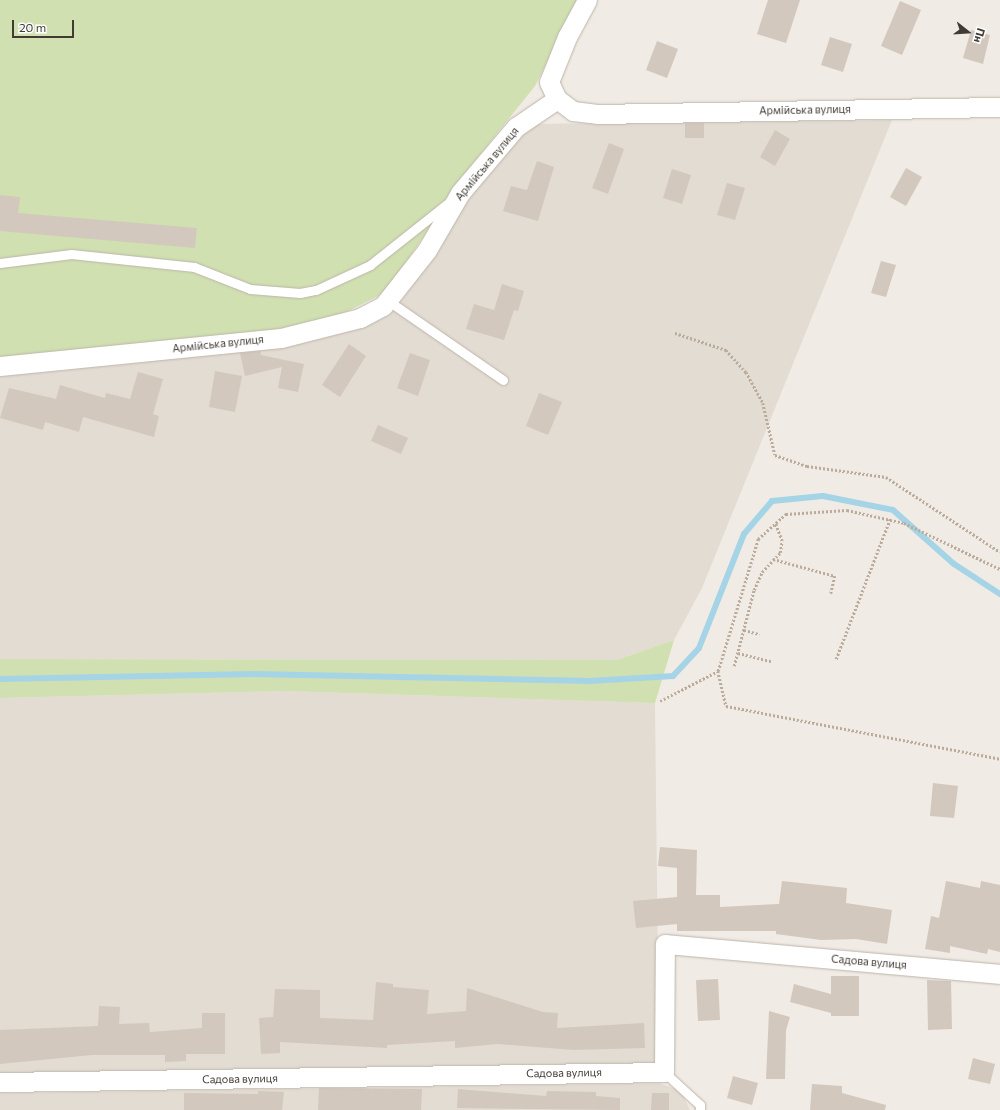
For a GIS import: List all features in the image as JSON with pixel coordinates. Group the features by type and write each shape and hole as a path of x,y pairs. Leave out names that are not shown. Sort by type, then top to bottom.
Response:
{"street":[{"path":"557,99 548,82 567,37 587,0"},
{"name":"Армійська вулиця","path":"0,366 281,338 360,318 383,306 427,250 460,193 516,127 557,99 573,111 597,114 1000,107"},
{"name":"Садова вулиця","path":"0,1082 664,1072 665,944 1000,974"}],"lane":[{"path":"0,263 71,254 194,267 250,289 300,293 316,290 370,265 460,193"},
{"path":"387,300 503,380"},
{"path":"664,1072 700,1106 700,1110"}],"path":[{"path":"675,333 726,350 746,372 763,403 775,455 807,466 886,477 1000,552"},
{"path":"1000,569 904,522 847,510 786,514 758,539 718,671 726,706 1000,759"},
{"path":"836,659 890,519"},
{"path":"734,666 754,590 772,559 780,553 782,541 775,523"},
{"path":"772,559 835,576 831,594"},
{"path":"744,630 759,634"},
{"path":"738,653 771,661"},
{"path":"660,701 718,671"}],"shaded area":[{"path":"892,120 702,588 674,640 617,660 0,659 0,371 281,342 382,318 525,124"},
{"path":"284,691 655,703 659,1066 0,1075 0,698"},
{"path":"659,1083 681,1091 690,1110 0,1110 0,1093"}],"green space":[{"path":"0,0 578,0 535,86 471,166 386,292 336,317 230,339 0,362"},
{"path":"674,640 655,703 284,691 0,698 0,659 617,660"}],"building":[{"path":"768,0 800,0 786,43 757,34"},
{"path":"900,1 921,10 902,55 881,46"},
{"path":"971,30 990,35 983,64 963,58"},
{"path":"830,37 852,44 843,72 821,65"},
{"path":"657,41 678,49 667,78 646,70"},
{"path":"685,123 704,123 704,138 685,138"},
{"path":"775,130 790,139 775,166 760,157"},
{"path":"609,143 624,149 608,194 592,188"},
{"path":"537,161 554,167 538,221 503,211 511,186 527,190"},
{"path":"906,168 922,177 906,206 890,197"},
{"path":"672,169 691,175 682,204 663,198"},
{"path":"727,183 745,188 735,220 717,215"},
{"path":"0,195 20,197 18,213 197,228 195,248 0,231"},
{"path":"881,261 896,265 886,297 871,293"},
{"path":"502,284 524,291 518,311 514,310 504,340 466,329 474,304 494,310"},
{"path":"349,344 366,356 340,397 322,385"},
{"path":"260,351 261,355 304,364 298,392 278,388 282,367 245,376 240,353"},
{"path":"410,353 430,360 418,396 397,388"},
{"path":"215,371 242,376 235,412 209,407"},
{"path":"138,372 163,379 153,414 159,416 154,437 83,417 79,432 45,422 43,430 0,418 9,388 56,399 60,385 105,398 106,393 130,399"},
{"path":"539,393 562,402 548,435 526,426"},
{"path":"378,425 408,438 401,454 371,441"},
{"path":"933,783 958,786 954,818 930,816"},
{"path":"660,847 697,850 696,895 720,895 720,907 779,904 782,881 847,888 846,903 892,910 887,944 856,939 821,940 776,934 776,931 677,931 677,924 636,928 633,901 677,897 677,868 658,866"},
{"path":"946,881 980,888 981,881 1000,885 1000,952 988,949 987,954 950,946 950,953 925,949 931,916 939,918"},
{"path":"831,976 859,976 859,1016 831,1016 831,1013 790,1002 794,984 831,994"},
{"path":"718,979 720,1020 698,1021 696,980"},
{"path":"927,980 951,981 952,1029 928,1030"},
{"path":"376,982 393,984 393,987 429,990 427,1014 466,1011 467,988 543,1012 558,1013 557,1028 644,1023 645,1048 574,1050 498,1044 455,1048 455,1041 387,1045 387,1048 280,1042 280,1053 261,1054 259,1018 273,1017 275,989 320,990 320,1018 373,1020"},
{"path":"99,1006 120,1007 119,1024 149,1023 150,1032 202,1028 202,1013 225,1013 225,1054 186,1054 186,1061 165,1062 165,1055 92,1055 0,1064 0,1030 98,1026"},
{"path":"769,1011 790,1017 786,1030 785,1079 766,1079"},
{"path":"973,1058 995,1064 990,1084 968,1079"},
{"path":"733,1076 758,1083 752,1105 727,1098"},
{"path":"812,1084 842,1086 842,1093 886,1105 885,1110 810,1110"},
{"path":"319,1088 422,1089 421,1110 318,1110"},
{"path":"458,1089 546,1096 547,1091 596,1092 596,1096 620,1098 620,1110 457,1108"},
{"path":"258,1091 284,1092 282,1110 184,1110 184,1093 258,1094"},
{"path":"652,1093 669,1093 669,1110 651,1110"}],"waterway":[{"path":"0,679 254,674 590,681 673,676 699,648 744,534 772,501 823,496 893,510 954,564 1000,594"}]}
